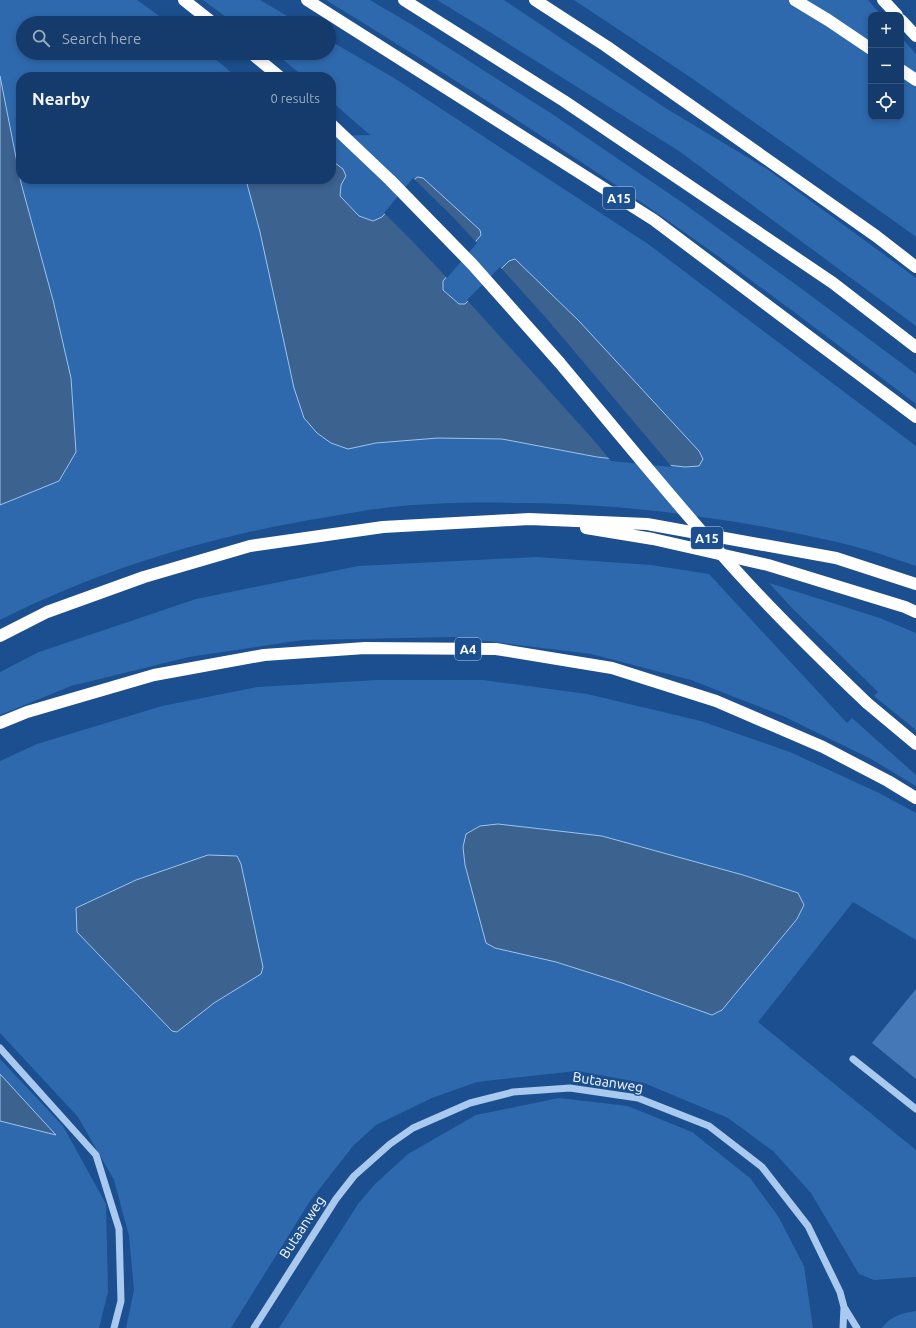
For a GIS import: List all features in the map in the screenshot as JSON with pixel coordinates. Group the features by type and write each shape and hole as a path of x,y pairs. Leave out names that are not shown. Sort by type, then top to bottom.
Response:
{"highway":[{"path":"184,0 204,16"},
{"name":"A15","path":"307,0 332,16"},
{"path":"404,0 564,101 833,283 916,347"},
{"path":"535,0 618,55 876,236 916,267"},
{"path":"794,0 828,20 870,48"},
{"path":"883,0 894,12"},
{"name":"A15","path":"336,18 654,220 916,417"},
{"path":"904,23 916,36"},
{"path":"260,60 275,72"},
{"path":"904,72 916,80"},
{"name":"A15","path":"336,129 390,180 472,264 559,362 731,565 779,617 867,703 916,744"},
{"path":"530,519 653,539 768,565 905,607 916,612"},
{"path":"0,636 47,612 144,576 250,546 383,527 530,519 647,524 836,558 916,584"},
{"name":"A4","path":"0,723 27,712 154,675 264,655 365,648 496,649 612,668 716,702 823,747 888,781 916,798"},
{"name":"A15","path":"894,727 916,751"}],"street":[{"path":"0,1048 96,1155 119,1229 121,1301 114,1328"},
{"path":"853,1059 916,1109"},
{"name":"Butaanweg","path":"254,1328 336,1199 354,1176 390,1144 413,1128 470,1103 513,1092 570,1088 638,1098 709,1126 762,1167 808,1226 840,1292 844,1307 857,1328"},
{"name":"Butaanweg","path":"843,1328 844,1307"}],"shaded area":[{"path":"0,0 137,0 159,16 16,16 16,60 217,60 230,72 16,72 16,158 0,76"},
{"path":"203,0 260,0 287,16 225,16"},
{"path":"326,0 370,0 419,29 552,114 683,203 916,374 916,404 793,311 625,191 498,108"},
{"path":"437,0 504,0 667,109 767,169 916,278 916,326 679,151"},
{"path":"574,0 868,0 878,12 868,12 868,120 904,120 904,40 916,54 916,237 887,216 693,79"},
{"path":"336,44 394,78 648,244 916,446 916,566 871,551 818,538 706,517 648,510 589,505 512,503 402,506 286,524 202,544 119,569 79,584 0,620 0,505 59,481 76,452 71,378 53,300 21,184 336,184 336,136 370,135 336,105 336,72 298,72 283,60 336,60"},
{"path":"0,76 16,158 16,184 21,184 53,300 71,378 76,452 59,481 0,505"},
{"path":"336,164 343,169 346,176 341,185 340,196 359,216 373,221 382,217 417,177 423,178 480,230 481,235 443,281 443,290 459,304 465,304 509,261 515,259 579,321 699,451 703,459 699,466 685,467 597,457 502,439 438,438 376,443 348,449 331,443 317,433 304,418 294,388 260,232 247,184 336,184"},
{"path":"537,557 651,565 709,574 847,723 852,718 916,775 916,786 871,759 783,716 691,680 591,654 455,637 303,640 189,657 71,686 0,715 0,672 39,652 196,599 358,566"},
{"path":"769,583 880,618 916,633 916,730 874,696 878,692 794,610"},
{"path":"377,680 483,680 587,694 701,721 790,752 879,793 916,813 916,940 853,902 758,1022 916,1150 916,1277 874,1280 859,1274 811,1193 773,1151 728,1118 644,1083 577,1071 477,1082 432,1098 376,1125 353,1146 310,1201 231,1328 126,1328 134,1290 129,1236 114,1180 78,1117 0,1033 0,761 37,744 162,706 257,687"},
{"path":"498,824 602,836 743,875 798,893 804,905 797,919 722,1010 712,1015 622,983 556,962 495,948 486,943 465,865 463,847 466,834 480,826"},
{"path":"208,855 237,856 241,864 263,967 261,974 214,1003 177,1032 172,1031 77,932 76,908 136,880"},
{"path":"0,1059 63,1126 106,1204 108,1292 99,1328 0,1328"},
{"path":"0,1074 56,1135 0,1121"},
{"path":"559,1098 628,1106 692,1132 750,1178 778,1216 804,1266 813,1328 279,1328 358,1204 375,1184 408,1154 476,1115"},
{"path":"916,1311 916,1328 882,1328 893,1318 902,1314"}],"pier":[{"path":"413,178 477,243 447,278 384,213"},
{"path":"500,267 547,319 672,467 611,461 467,300"}],"building":[{"path":"916,989 916,1079 872,1043"}]}
